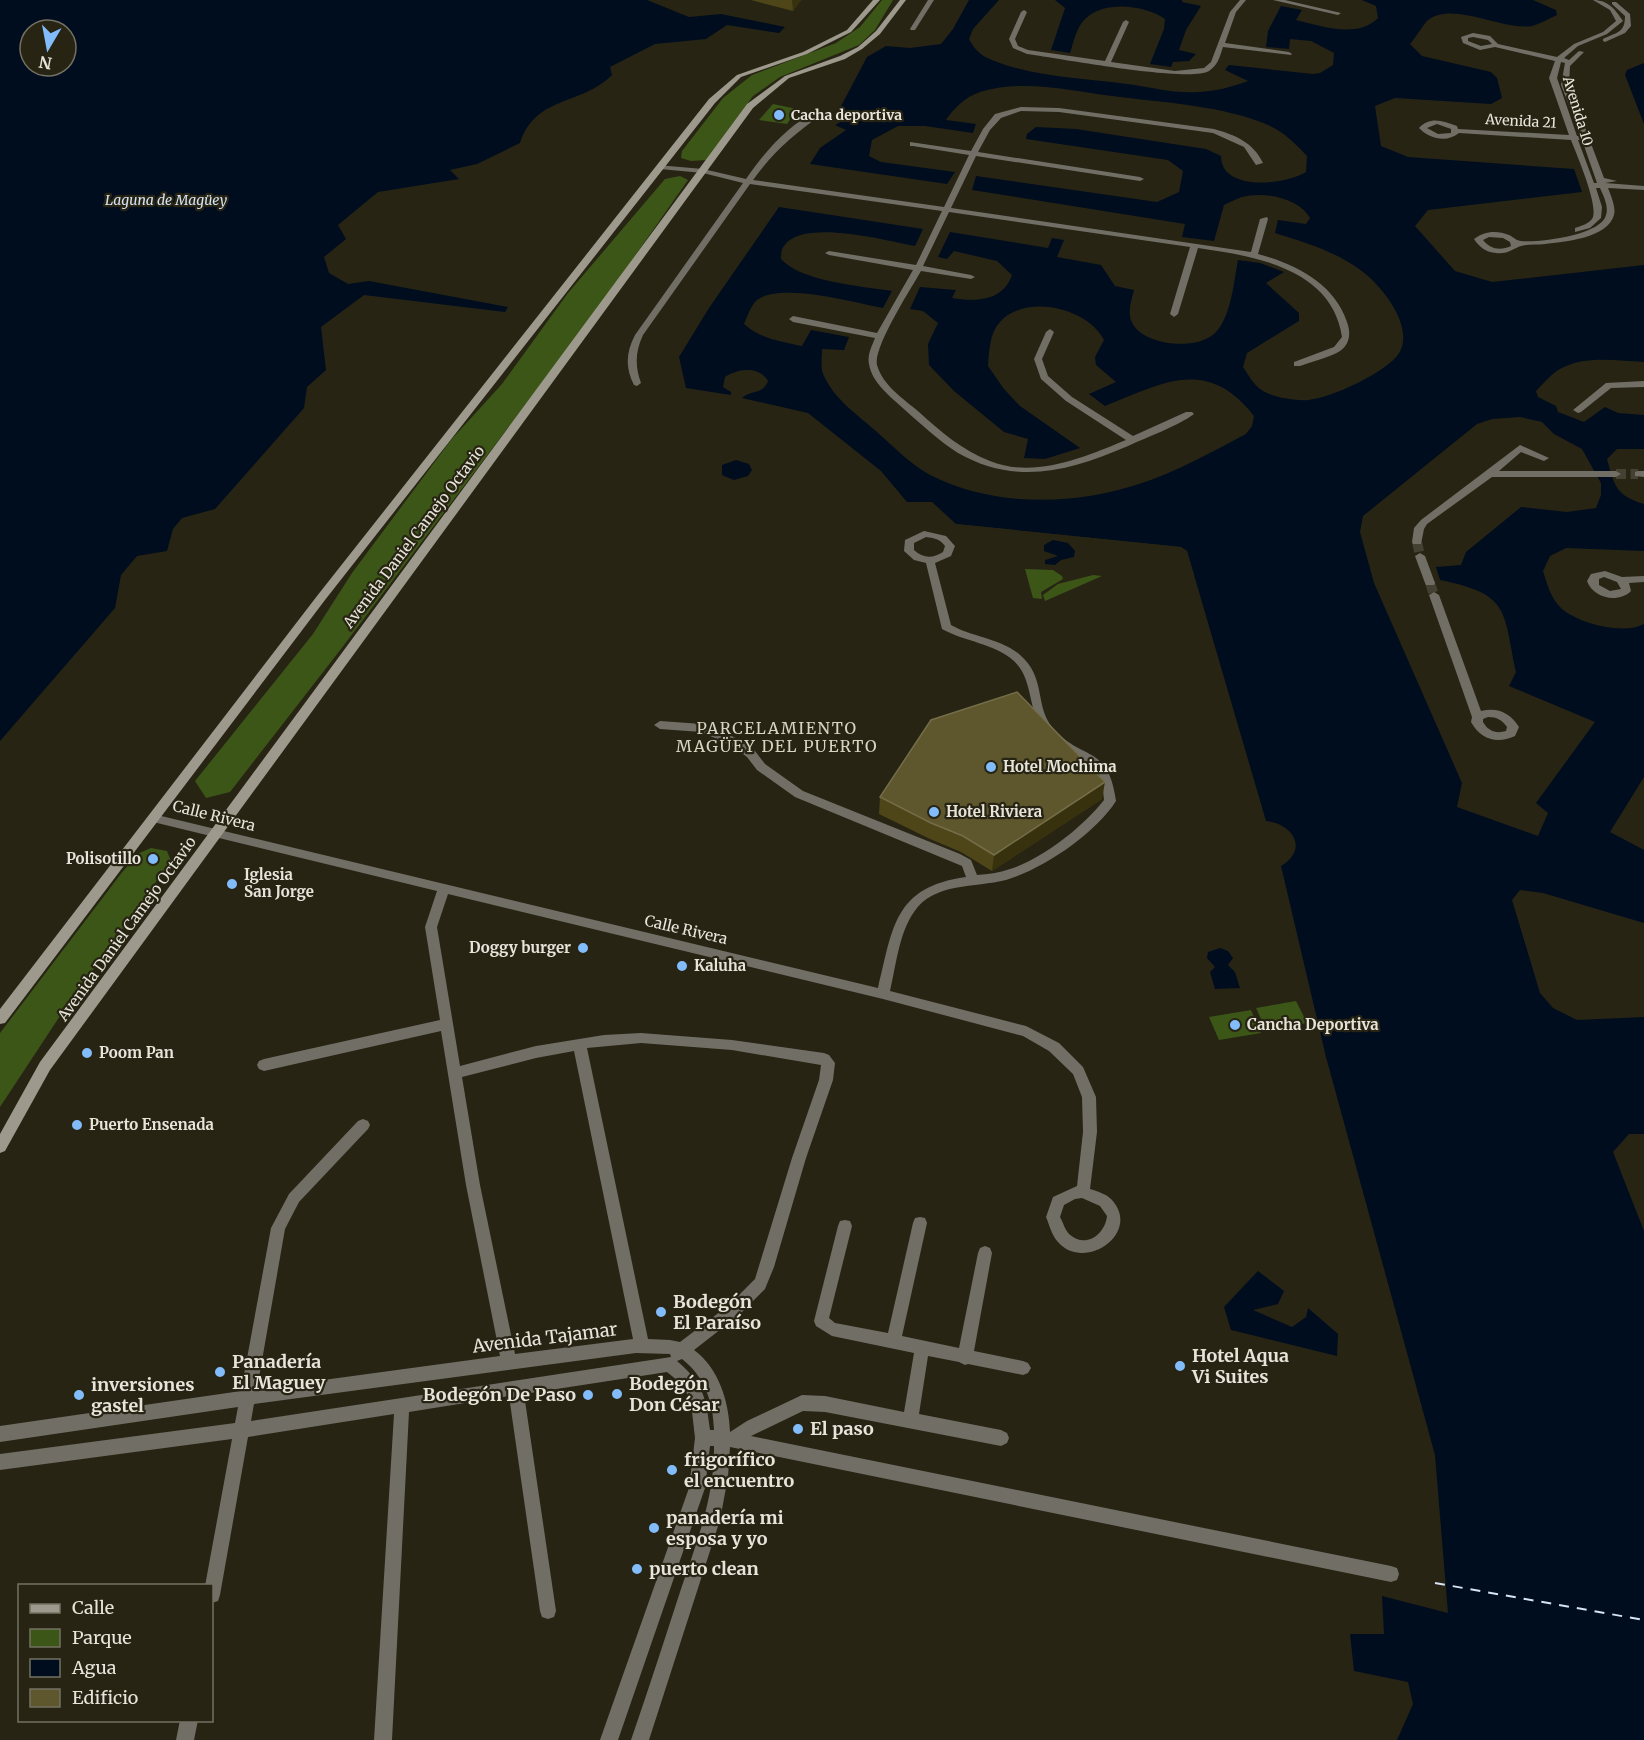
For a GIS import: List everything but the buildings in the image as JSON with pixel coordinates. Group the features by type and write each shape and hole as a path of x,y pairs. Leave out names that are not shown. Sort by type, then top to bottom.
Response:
{"main road":[{"path":"0,1019 321,598 712,101 739,76 805,53 849,31 877,0"},
{"name":"Avenida Daniel Camejo Octavio","path":"0,1147 5,1132 45,1066 750,106 768,89 788,76 825,64 859,49 878,34 903,0"}],"street":[{"path":"913,29 931,0"},
{"path":"1024,12 1012,39 1015,47 1043,56 1157,72 1190,73 1206,70 1214,63 1233,12 1243,0"},
{"path":"1276,0 1338,13"},
{"name":"Avenida 10","path":"1596,0 1612,9 1620,21 1605,33 1576,45 1559,59 1553,78 1600,210 1598,218 1579,230 1513,241 1587,235 1604,227 1608,221 1611,207 1565,85 1565,74 1570,62 1587,48 1623,32 1628,26 1628,15 1608,0"},
{"path":"1107,64 1126,22"},
{"path":"1221,45 1289,54"},
{"path":"1495,45 1570,62"},
{"path":"1189,414 1088,459 1055,469 1031,471 1010,468 961,451 886,389 873,365 873,356 880,336 918,268 974,153 987,129 998,116 1022,109 1037,109 1214,131 1238,139 1248,146 1255,152 1259,163"},
{"path":"637,383 631,369 630,358 639,335 771,150 807,119 818,113"},
{"name":"Avenida 21","path":"1456,131 1585,138"},
{"path":"913,144 1140,179"},
{"path":"660,167 703,171 723,178 751,179 1254,255 1286,265 1304,274 1337,307 1346,322 1346,337 1337,349 1297,364"},
{"path":"1590,182 1644,188"},
{"path":"1602,183 1644,183"},
{"path":"1254,255 1264,219"},
{"path":"1174,314 1194,247"},
{"path":"829,253 971,277"},
{"path":"793,319 880,336"},
{"path":"1050,332 1038,359 1044,377 1069,399 1131,439"},
{"path":"1578,410 1609,385 1644,384"},
{"path":"1417,542 1419,528 1424,522 1490,474 1520,448 1544,458"},
{"path":"1490,474 1615,474"},
{"path":"883,994 903,921 910,907 923,894 942,886 1016,872 1047,854 1096,818 1110,801 1109,784 1095,760 1070,748 1046,728 1037,705 1034,682 1026,666 996,643 962,635 946,627 930,561"},
{"path":"1422,561 1429,581"},
{"path":"1621,580 1644,579"},
{"path":"1434,595 1478,717"},
{"path":"660,725 702,728 736,742 761,767 788,788 956,857 967,863 973,881"},
{"name":"Calle Rivera","path":"153,818 883,994 1026,1031 1054,1047 1078,1071 1089,1097 1089,1132 1083,1192"},
{"path":"444,888 431,927 473,1185 508,1362"},
{"path":"264,1065 448,1024"},
{"path":"0,1462 241,1430 669,1364 680,1349 734,1310 760,1284 826,1080 828,1064 818,1056 691,1041 640,1038 604,1040 536,1052 455,1073"},
{"path":"580,1046 642,1346"},
{"path":"213,1589 278,1228 294,1198 363,1125"},
{"path":"1083,1192 1102,1200 1113,1217 1110,1235 1095,1245 1076,1245 1066,1240 1059,1234 1053,1217 1054,1209 1065,1196 1083,1192"},
{"path":"892,1342 920,1223"},
{"path":"844,1226 821,1321 832,1329 965,1358 1023,1368"},
{"path":"965,1358 985,1252"},
{"name":"Avenida Tajamar","path":"0,1434 508,1362 642,1346 680,1349"},
{"path":"910,1421 922,1348"},
{"path":"640,1740 712,1520 720,1489 728,1439 718,1400 700,1362 680,1349"},
{"path":"609,1740 697,1488 703,1438 699,1402 688,1380 669,1364"},
{"path":"516,1388 548,1611"},
{"path":"728,1439 802,1403 825,1404 1001,1438"},
{"path":"383,1740 402,1405"},
{"path":"703,1438 728,1439 1391,1574"},
{"path":"185,1740 189,1722"}],"green space":[{"path":"882,0 893,0 875,30 859,45 780,77 753,96 706,160 691,161 681,158 682,151 723,98 752,75 836,43 860,27"},
{"name":"Cacha deportiva","path":"773,104 797,109 787,124 759,120"},
{"path":"680,176 688,180 602,303 341,649 230,792 206,798 195,781 313,634 352,573 451,440 502,384 568,293 665,179"},
{"path":"1025,569 1053,570 1063,579 1041,592 1042,599 1033,598"},
{"path":"1093,575 1102,576 1045,601 1043,595 1058,584"},
{"path":"151,848 167,851 171,861 58,1019 0,1107 0,1033 137,854"},
{"name":"Cancha Deportiva","path":"1296,1001 1307,1023 1266,1030 1256,1008"},
{"name":"Cancha Deportiva","path":"1251,1010 1261,1033 1219,1040 1209,1017"}],"water":[{"name":"Laguna de Magüey","path":"0,0 647,0 689,17 721,14 785,27 779,33 727,25 706,39 655,44 610,67 612,75 600,85 537,116 527,128 520,143 477,164 450,170 459,179 378,192 338,225 346,239 324,257 329,273 348,284 369,281 508,307 505,312 364,295 321,327 326,370 307,387 304,408 215,509 182,518 173,529 167,551 137,556 121,575 115,608 0,741"},
{"path":"969,0 999,0 973,29 969,39 978,52 988,58 1008,66 1041,73 1190,92 1218,90 1248,81 1225,70 1229,65 1313,74 1320,73 1333,65 1334,53 1311,41 1290,39 1289,49 1266,47 1268,31 1281,6 1302,10 1296,20 1338,29 1360,28 1378,18 1376,6 1362,0 1533,0 1556,10 1557,15 1532,26 1506,24 1463,15 1437,15 1427,21 1410,44 1422,56 1491,72 1497,78 1502,98 1491,104 1395,98 1375,106 1381,146 1408,157 1574,169 1582,192 1428,210 1415,226 1455,271 1492,282 1644,265 1644,362 1590,360 1580,362 1557,371 1536,391 1538,397 1556,406 1558,412 1584,422 1605,407 1618,413 1644,415 1644,449 1617,449 1607,459 1614,483 1622,493 1644,504 1644,551 1566,548 1550,556 1543,571 1555,601 1570,614 1591,623 1614,628 1644,624 1644,777 1610,832 1644,850 1644,923 1543,893 1520,890 1512,900 1540,993 1553,1008 1577,1020 1644,1017 1644,1134 1629,1134 1613,1152 1644,1231 1644,1740 1397,1740 1413,1704 1408,1682 1354,1671 1350,1634 1384,1634 1382,1596 1448,1613 1435,1455 1326,1057 1281,866 1290,859 1296,845 1290,832 1284,827 1266,821 1187,551 1181,547 956,524 932,502 907,502 881,471 808,413 742,398 766,385 768,381 760,373 742,370 725,377 723,387 731,392 731,395 686,388 679,357 709,308 779,207 923,229 915,246 866,236 826,232 808,233 794,238 784,246 781,252 781,259 790,267 833,282 892,291 883,308 818,295 783,293 768,295 757,300 744,324 764,336 802,346 811,330 849,337 844,350 822,349 823,373 840,400 923,471 980,493 1033,500 1060,499 1087,496 1139,484 1167,474 1246,434 1252,426 1254,416 1236,397 1219,386 1201,380 1165,383 1105,406 1089,394 1116,382 1096,365 1095,357 1104,340 1096,329 1085,320 1056,308 1025,308 1011,313 997,326 991,342 988,366 1004,389 1020,406 1080,448 1045,459 1024,458 1028,439 1004,432 954,391 929,365 928,344 938,323 923,311 910,309 920,287 956,290 952,298 971,300 996,295 1008,284 1012,275 997,261 954,251 947,259 938,257 950,232 1048,248 1052,238 1064,240 1057,257 1101,265 1115,286 1134,290 1130,313 1134,326 1150,338 1172,344 1206,339 1220,327 1231,299 1238,260 1260,263 1284,272 1266,283 1299,313 1299,321 1247,353 1243,367 1259,389 1276,396 1303,400 1330,395 1356,384 1380,370 1397,356 1402,345 1403,333 1400,321 1394,308 1377,285 1359,269 1339,257 1275,233 1278,220 1306,224 1310,218 1298,205 1289,201 1270,196 1250,195 1224,205 1214,241 1182,237 1185,224 972,190 976,176 1157,202 1179,192 1183,171 1168,160 1026,139 1027,134 1036,127 1076,129 1206,149 1221,156 1224,168 1231,176 1242,180 1270,182 1296,177 1306,172 1307,156 1299,147 1268,125 1233,113 1176,103 1050,87 997,88 969,97 960,103 946,120 976,124 973,133 925,126 898,126 872,140 869,156 881,162 955,172 947,184 810,164 820,148 846,130 835,125 844,120 845,113 839,110 867,57 886,46 910,48 941,44 953,29","holes":["1520,417 1542,422 1554,434 1582,449 1601,483 1601,495 1596,508 1567,512 1521,507 1466,552 1461,565 1436,567 1440,580 1463,585 1480,592 1499,608 1505,619 1516,672 1509,686 1595,722 1536,803 1548,813 1538,836 1457,807 1462,783 1374,583 1360,532 1363,516 1477,424 1492,419"]},
{"path":"1055,0 1182,0 1182,2 1201,6 1186,30 1179,50 1196,54 1189,61 1173,62 1171,67 1150,64 1164,29 1165,19 1147,10 1125,7 1103,9 1085,19 1077,31 1070,53 1051,50 1065,8"},
{"path":"1644,63 1644,124 1625,75 1627,70"},
{"path":"736,460 749,464 752,470 748,476 734,480 722,475 722,465"},
{"path":"1053,540 1068,543 1075,551 1074,557 1061,560 1055,565 1045,564 1045,560 1058,556 1044,551 1044,545"},
{"path":"1220,948 1228,951 1233,958 1228,965 1235,972 1240,988 1215,989 1210,972 1215,967 1207,958 1208,952"},
{"path":"1258,1271 1284,1291 1278,1304 1253,1310 1292,1327 1306,1317 1308,1308 1338,1334 1337,1356 1231,1330 1224,1307"}],"pier":[{"path":"956,524 1181,547 1187,551 1194,575 1191,576 1185,553 1180,550 953,526"}],"ferry route":[{"path":"1435,1583 1644,1620"}],"tunnel":[{"path":"1616,474 1638,474"},
{"path":"1417,542 1420,556"},
{"path":"1430,583 1434,595"}],"place":[{"name":"Cacha deportiva","path":"779,115"},
{"name":"Hotel Mochima","path":"991,767"},
{"name":"Hotel Riviera","path":"934,812"},
{"name":"Polisotillo","path":"153,859"},
{"name":"Iglesia San Jorge","path":"232,884"},
{"name":"Doggy burger","path":"583,948"},
{"name":"Kaluha","path":"682,966"},
{"name":"Cancha Deportiva","path":"1235,1025"},
{"name":"Poom Pan","path":"87,1053"},
{"name":"Puerto Ensenada","path":"77,1125"},
{"name":"Bodegón El Paraíso","path":"661,1312"},
{"name":"Hotel Aqua Vi Suites","path":"1180,1366"},
{"name":"Panadería El Maguey","path":"220,1372"},
{"name":"Bodegón Don César","path":"617,1394"},
{"name":"inversiones gastel","path":"79,1395"},
{"name":"Bodegón De Paso","path":"588,1395"},
{"name":"El paso","path":"798,1429"},
{"name":"frigorífico el encuentro","path":"672,1470"},
{"name":"panadería mi esposa y yo","path":"654,1528"},
{"name":"puerto clean","path":"637,1569"}],"district":[{"name":"PARCELAMIENTO MAGÜEY DEL PUERTO","path":"777,737"}]}
